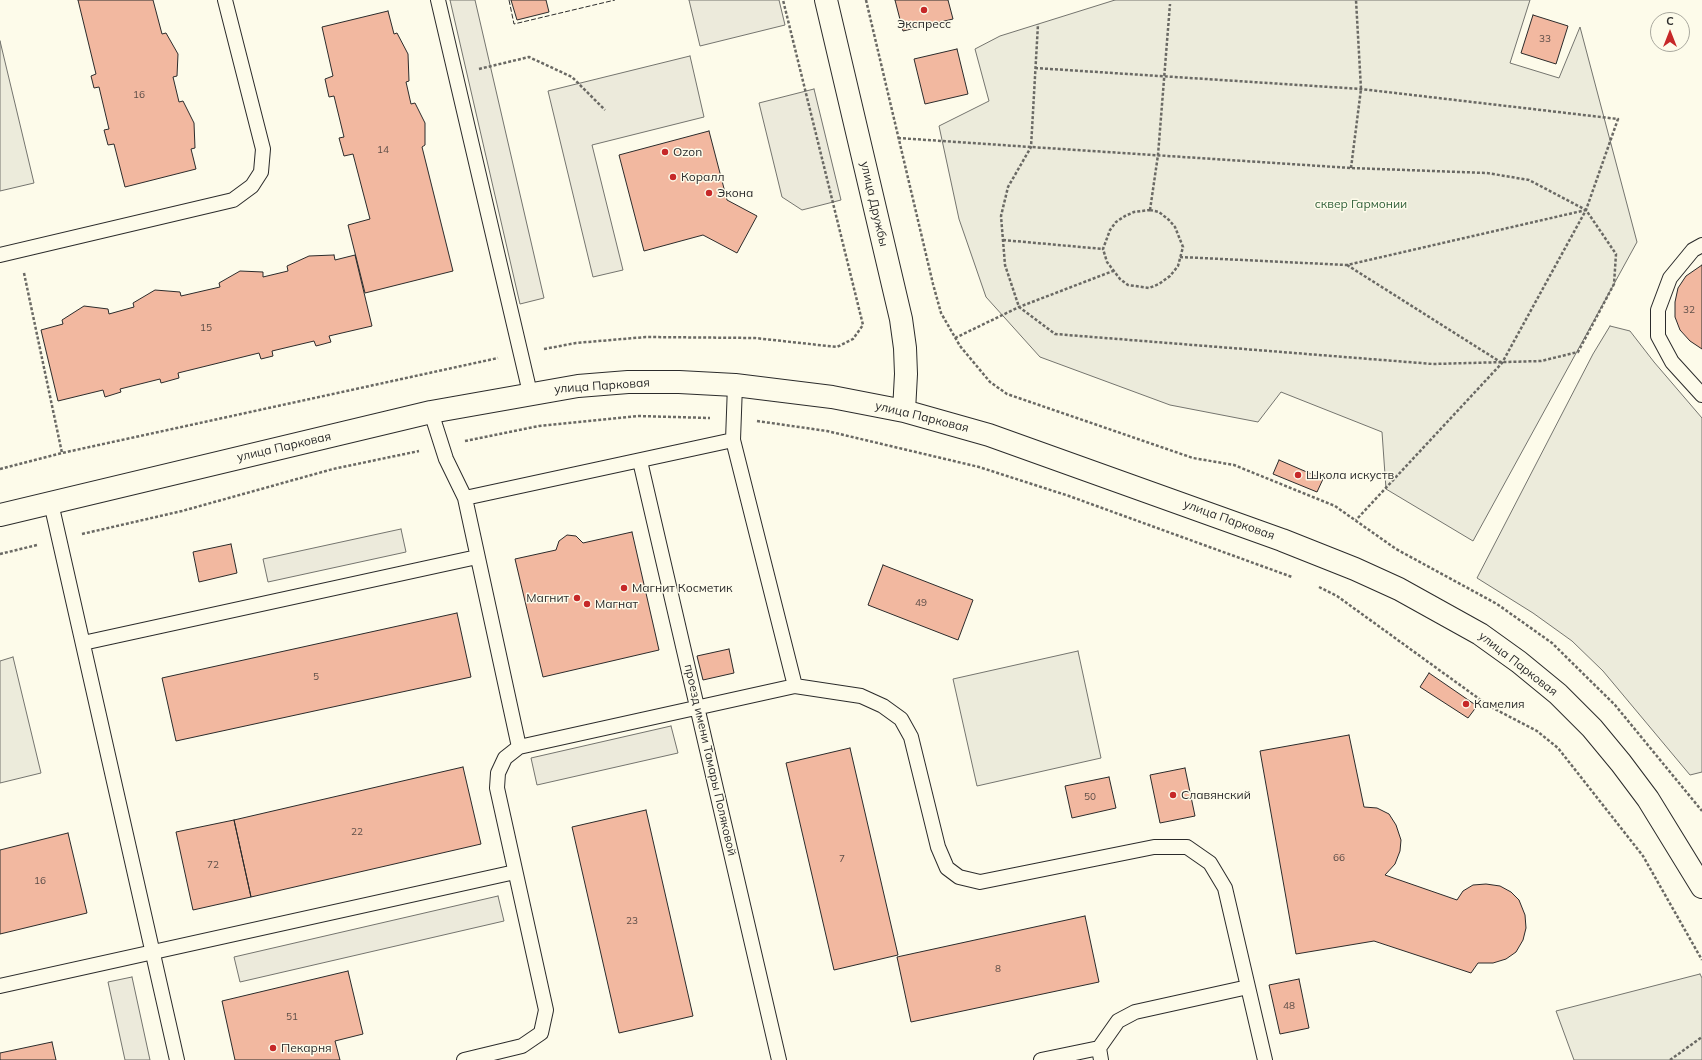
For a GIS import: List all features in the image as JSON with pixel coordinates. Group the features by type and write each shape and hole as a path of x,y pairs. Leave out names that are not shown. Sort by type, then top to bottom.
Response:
{"street":[{"name":"улица Дружбы","path":"826,0 901,320 905,348 906,374 904,410"},
{"name":"улица Парковая","path":"0,515 431,412 530,393 578,386 628,382 679,382 735,385 832,397 904,410 989,435 1282,540 1355,569 1399,589 1480,634 1519,662 1558,694 1592,728 1648,799 1702,887"}],"lane":[{"path":"0,255 233,200 252,186 261,172 263,149 225,0"},
{"path":"438,0 530,393"},
{"path":"1702,245 1693,250 1670,278 1658,310 1658,336 1672,362 1702,395"},
{"path":"735,385 733,440 795,686"},
{"path":"431,412 441,446 464,498 519,747"},
{"path":"464,498 733,440"},
{"name":"проезд имени Тамары Поляковой","path":"640,461 779,1060"},
{"path":"51,503 177,1060"},
{"path":"82,643 477,557"},
{"path":"464,1060 522,1046 541,1033 546,1010 497,788 498,773 505,758 519,747 795,686 861,696 883,706 901,719 911,737 938,847 947,868 959,877 980,882 1154,847 1187,847 1210,863 1225,888 1265,1060"},
{"path":"0,986 515,872"},
{"path":"1041,1060 1100,1054 1118,1021 1135,1012 1248,987"}],"path":[{"path":"783,0 863,325"},
{"path":"866,0 932,284 941,312 955,338 990,382 1007,394"},
{"path":"1351,168 1361,89 1356,0"},
{"path":"1150,210 1158,155 1170,4"},
{"path":"898,138 1031,147 1158,155 1351,168 1487,173 1529,180 1586,210 1616,254 1614,284 1578,352 1541,361 1433,364 1055,334 1019,307 1005,265 1001,216 1008,187 1031,147 1038,24"},
{"path":"506,63 529,57 572,77 605,110"},
{"path":"1036,68 1361,89 1618,119 1586,210 1502,363 1356,520"},
{"path":"1150,210 1160,212 1169,220 1175,227 1183,247 1178,266 1170,276 1160,284 1149,288 1128,285 1120,279 1112,271 1107,262 1103,249 1110,230 1116,222 1134,212 1150,210"},
{"path":"1180,257 1347,265 1586,210"},
{"path":"1003,240 1103,249"},
{"path":"0,469 62,453 20,251"},
{"path":"1347,265 1502,363"},
{"path":"955,338 1019,307 1112,271"},
{"path":"0,554 182,511 333,469 538,426 638,416 734,418 827,431 930,454 979,467 1069,496 1298,579"},
{"path":"1313,584 1337,596 1489,706 1537,731 1558,748 1642,856 1702,960"},
{"path":"1670,1060 1702,1037"}],"green space":[{"name":"сквер Гармонии","path":"1115,0 1530,0 1510,63 1559,78 1580,27 1637,242 1473,541 1386,489 1382,432 1281,392 1258,422 1170,405 1040,357 986,297 959,219 939,126 989,101 975,49 1000,36"},
{"path":"0,41 34,183 0,191"},
{"path":"1610,326 1630,331 1654,362 1702,418 1702,772 1690,775 1603,671 1572,641 1533,613 1477,578 1593,354"},
{"path":"1078,651 1101,758 977,786 953,679"},
{"path":"13,657 41,773 0,783 0,661"},
{"path":"1700,974 1702,978 1702,1060 1574,1060 1556,1011"}],"shaded area":[{"path":"450,0 475,0 544,298 520,304"},
{"path":"689,0 779,0 785,25 700,46"},
{"path":"690,56 704,117 592,145 623,270 593,277 548,91"},
{"path":"814,89 841,200 802,210 782,197 759,103"},
{"path":"401,529 406,552 268,582 263,559"},
{"path":"671,726 678,753 537,785 531,758"},
{"path":"498,896 504,921 240,982 234,957"},
{"path":"132,977 150,1060 125,1060 108,982"}],"building":[{"path":"78,0 153,0 162,34 166,33 178,54 177,76 173,77 179,102 183,101 194,123 195,148 191,149 196,169 125,187 114,144 108,145 104,130 109,129 99,87 94,88 91,76 96,74"},
{"path":"511,0 546,0 549,12 517,20"},
{"name":"Экспресс","path":"895,0 948,0 953,19 903,31"},
{"path":"388,11 394,34 397,33 408,54 409,81 406,82 411,104 415,103 425,123 425,145 422,147 453,271 365,293 348,225 370,219 353,154 344,156 339,138 344,137 334,96 329,97 325,79 333,76 322,27"},
{"path":"1533,15 1568,26 1556,64 1521,53"},
{"path":"957,49 968,94 925,104 914,59"},
{"name":"Коралл","path":"709,131 727,200 757,216 737,253 703,235 644,251 619,155"},
{"path":"334,255 335,260 355,255 372,326 329,336 331,342 316,346 314,341 272,351 273,356 261,359 259,353 178,373 179,378 161,383 160,379 120,389 121,392 105,397 103,390 58,401 41,330 63,324 62,320 84,306 108,309 109,314 134,307 133,303 155,290 180,292 181,296 220,287 219,283 240,271 263,272 263,277 288,271 287,266 309,256"},
{"path":"1702,265 1702,349 1690,341 1680,330 1675,317 1675,302 1678,288 1686,276"},
{"path":"1279,460 1323,479 1317,492 1273,474"},
{"name":"Магнат","path":"632,532 659,650 543,677 515,559 556,550 559,541 567,535 576,536 583,543"},
{"path":"231,544 237,573 199,582 193,552"},
{"path":"883,565 973,600 958,640 868,605"},
{"path":"457,613 471,677 176,741 162,678"},
{"path":"729,649 734,673 703,680 697,656"},
{"path":"1429,673 1477,706 1468,718 1420,687"},
{"path":"1349,735 1364,807 1377,808 1389,814 1396,825 1401,840 1400,851 1395,864 1385,875 1457,900 1463,891 1473,885 1486,884 1500,886 1511,892 1519,900 1525,915 1526,928 1523,940 1516,952 1506,959 1493,963 1478,963 1471,973 1374,941 1296,954 1260,751"},
{"path":"850,748 898,955 834,970 786,763"},
{"path":"463,767 481,844 251,897 234,820"},
{"name":"Славянский","path":"1185,768 1195,816 1160,823 1150,775"},
{"path":"1109,777 1116,808 1072,818 1065,786"},
{"path":"646,810 693,1016 619,1033 572,827"},
{"path":"234,820 251,897 193,910 176,832"},
{"path":"68,833 87,913 0,934 0,850"},
{"path":"1085,916 1099,982 911,1022 897,957"},
{"path":"348,971 363,1034 335,1041 340,1060 235,1060 222,1001"},
{"path":"1299,979 1309,1028 1280,1034 1269,985"},
{"path":"52,1042 56,1060 0,1060 0,1053"}],"fence":[{"path":"509,0 514,24 615,0"}],"place":[{"name":"Экспресс","path":"924,10"},
{"name":"Ozon","path":"665,152"},
{"name":"Коралл","path":"673,177"},
{"name":"Экона","path":"709,193"},
{"name":"Школа искуств","path":"1298,475"},
{"name":"Магнит Косметик","path":"624,588"},
{"name":"Магнит","path":"577,598"},
{"name":"Магнат","path":"587,604"},
{"name":"Камелия","path":"1466,704"},
{"name":"Славянский","path":"1173,795"},
{"name":"Пекарня","path":"273,1048"}]}
